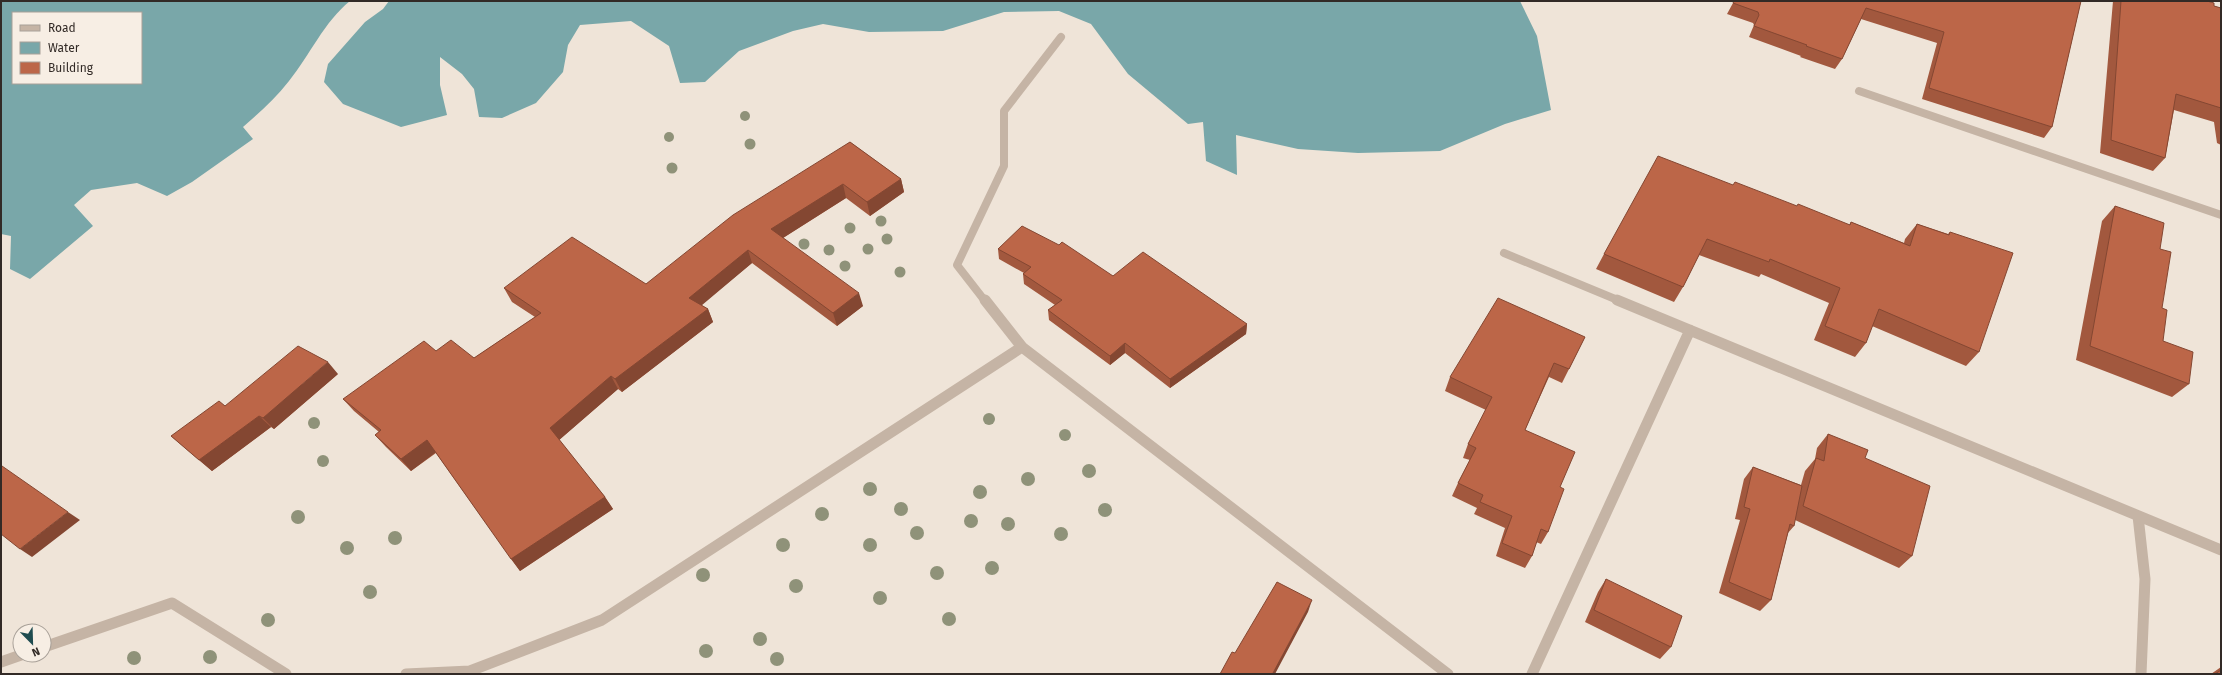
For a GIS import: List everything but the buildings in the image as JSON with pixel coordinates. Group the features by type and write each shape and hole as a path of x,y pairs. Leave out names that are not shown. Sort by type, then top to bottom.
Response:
{"street":[{"path":"1061,37 1004,111 1004,166 957,265 1022,348 1448,674"},
{"path":"1859,91 2221,215"},
{"path":"1504,253 2221,550"},
{"path":"1532,674 1690,330"},
{"path":"406,674 470,670 602,620 1022,348"},
{"path":"2138,516 2144,579 2141,674"},
{"path":"52,644 172,604 286,674"},
{"path":"1,662 12,658"}],"water":[{"path":"1,1 350,1 332,19 284,88 267,106 243,127 253,139 192,182 167,196 137,183 91,190 74,205 93,226 30,279 10,269 11,236 1,234"},
{"path":"389,1 1520,1 1537,36 1551,110 1505,124 1440,151 1358,153 1298,149 1236,135 1237,175 1206,161 1203,122 1188,124 1128,74 1091,24 1059,11 1004,12 943,31 869,32 823,24 793,31 739,51 705,82 680,83 669,46 631,21 580,25 568,45 563,72 536,103 502,118 479,117 474,89 462,74 440,57 440,85 447,115 401,127 343,104 324,82 328,64 365,22 383,9"}]}
